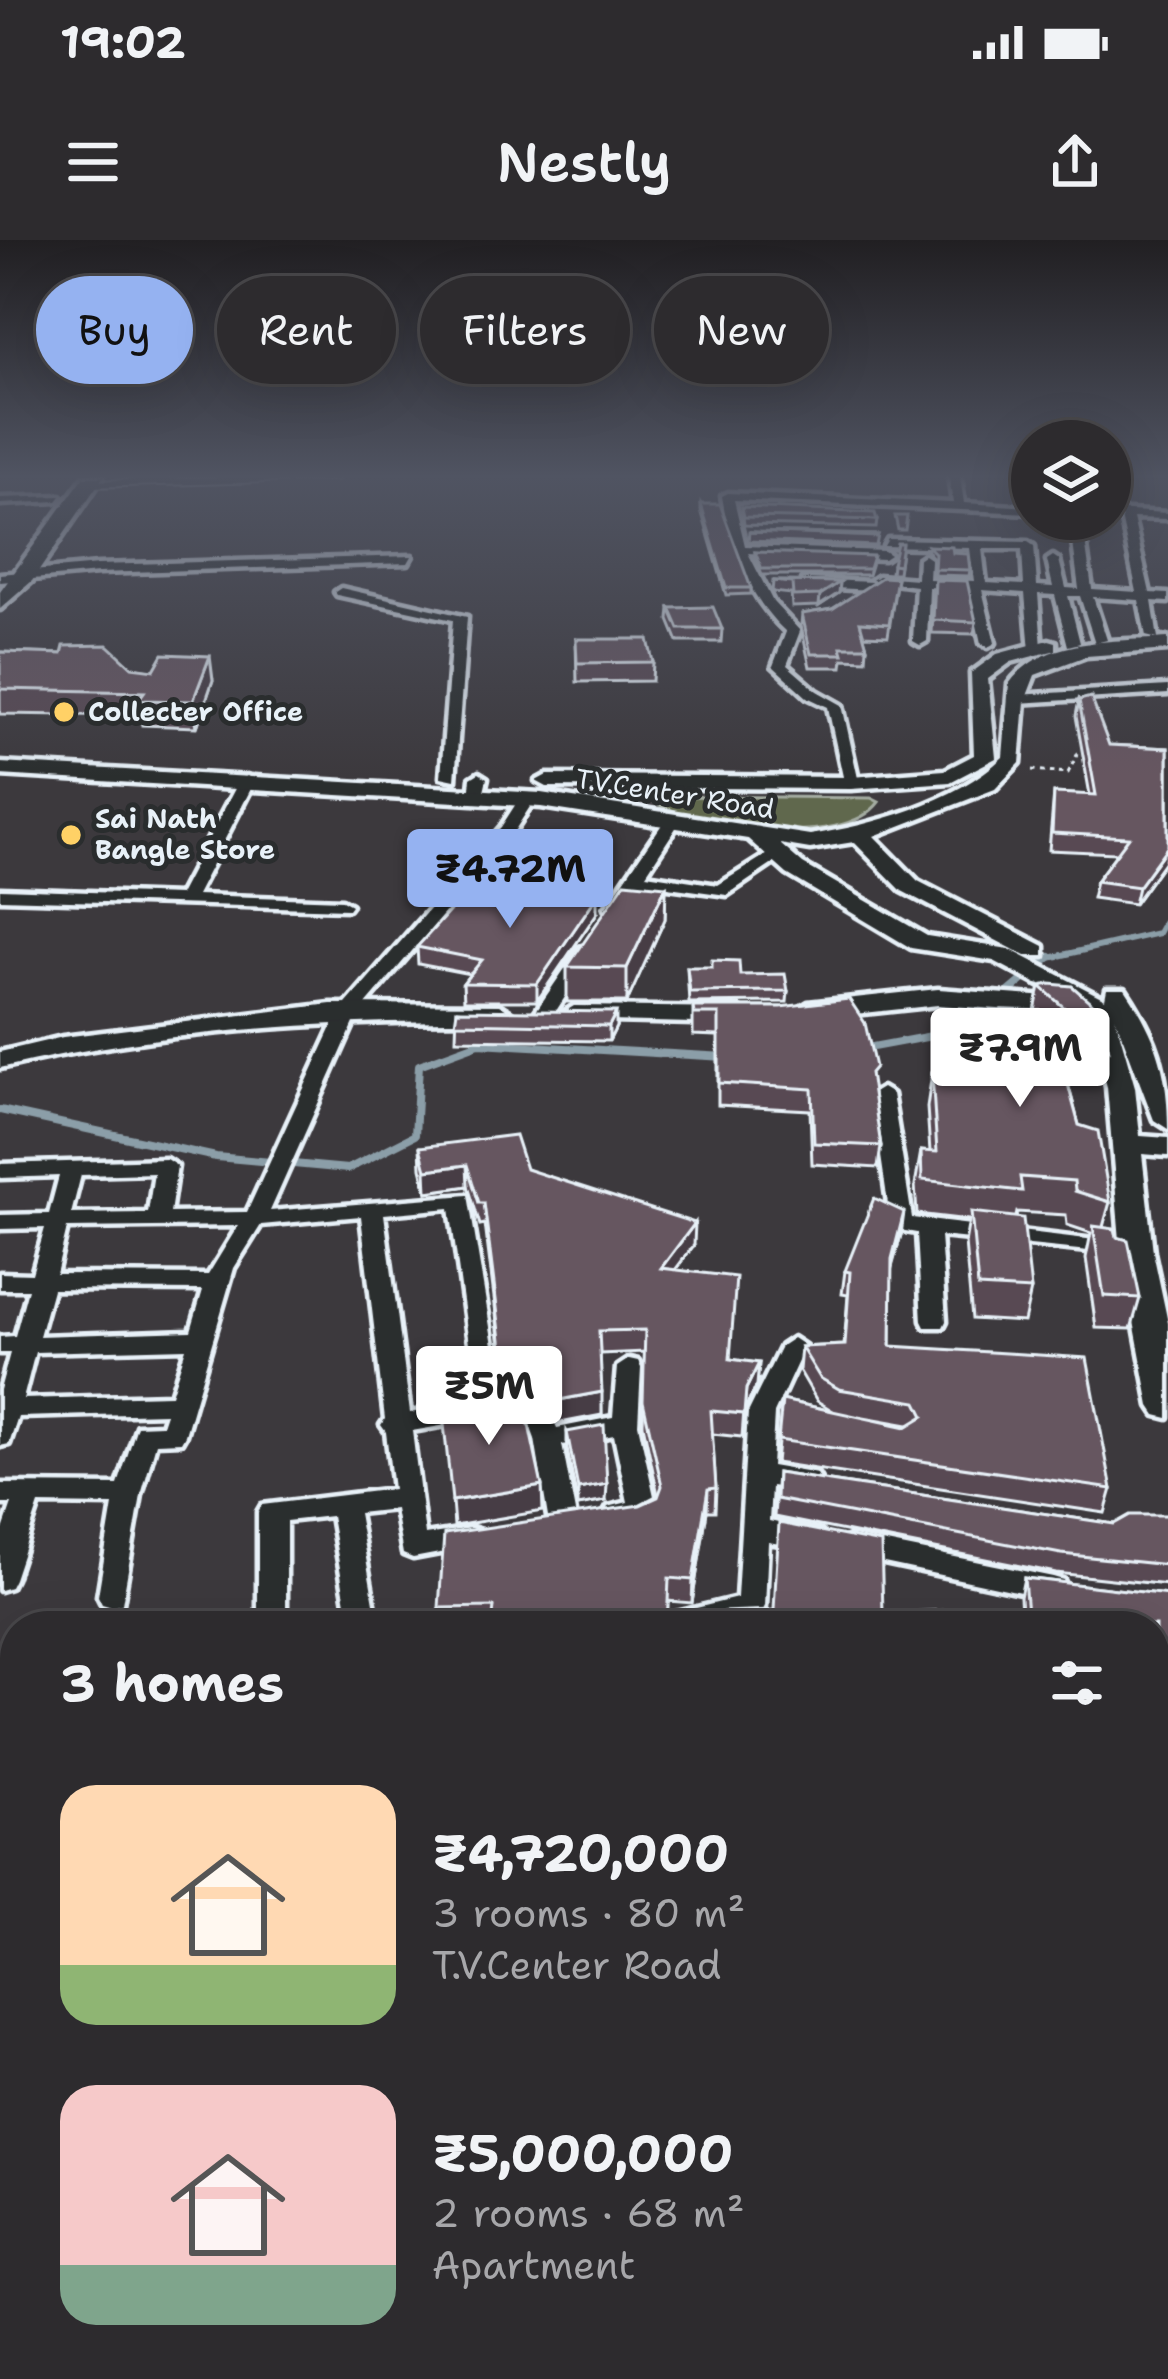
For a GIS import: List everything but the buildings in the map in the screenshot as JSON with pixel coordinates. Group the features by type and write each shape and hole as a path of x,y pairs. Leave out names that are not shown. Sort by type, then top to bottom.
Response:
{"main road":[{"path":"0,603 25,577"}],"street":[{"path":"753,577 774,616 794,631 780,666 835,705 851,783"},
{"path":"756,583 807,577"},
{"path":"842,606 866,577"},
{"path":"913,577 924,584 1168,598"},
{"path":"920,641 924,577"},
{"path":"975,586 979,577"},
{"path":"1029,577 1035,648"},
{"path":"1057,577 1061,593 1090,643"},
{"path":"1083,577 1090,643"},
{"path":"1140,577 1163,638"},
{"path":"975,586 988,643"},
{"path":"341,592 460,617 449,777"},
{"path":"774,616 807,615"},
{"name":"T.V.Center Road","path":"0,754 181,770 247,781 477,786 851,783 950,776 985,758 979,677 1004,658 1035,648 1163,638"},
{"name":"T.V.Center Road","path":"1017,699 1027,670 1090,643"},
{"path":"1010,763 1017,699 1168,690"},
{"name":"T.V.Center Road","path":"0,769 449,777 527,799 673,820 769,846 859,834 987,784 1010,763"},
{"path":"185,900 247,781"},
{"path":"890,781 925,806"},
{"path":"112,1595 128,1495 146,1433 172,1435 218,1283 260,1210 349,1012 507,830 527,799"},
{"path":"609,916 673,820"},
{"path":"859,834 910,886 1013,951 1105,1000 1168,1120"},
{"path":"635,877 721,891 769,846 920,943 1013,951"},
{"path":"0,894 342,905"},
{"path":"544,1014 596,936"},
{"path":"0,1060 63,1045 349,1012 778,1016 961,997 1105,1000"},
{"path":"1105,1000 1121,1087 1137,1252 1168,1406"},
{"path":"882,1094 902,1224 1137,1252"},
{"path":"1125,1144 1168,1148"},
{"path":"0,1172 166,1166 158,1220"},
{"path":"0,1437 12,1344 42,1282 72,1169"},
{"path":"0,1222 158,1220 260,1210 372,1210 460,1200 491,1408"},
{"path":"372,1210 394,1424 413,1547 498,1533"},
{"path":"928,1228 934,1321"},
{"path":"0,1281 218,1283"},
{"path":"12,1344 201,1339"},
{"path":"729,1611 751,1606 761,1412 781,1396 793,1346"},
{"path":"394,1424 491,1408 536,1408 548,1439 552,1524 644,1510 625,1424 628,1367"},
{"path":"4,1408 182,1404"},
{"path":"548,1439 625,1424"},
{"path":"758,1474 828,1484"},
{"path":"0,1579 14,1494 128,1495"},
{"path":"272,1611 272,1512 405,1498"},
{"path":"343,1504 361,1611"},
{"path":"755,1529 1077,1590"}],"path":[{"path":"1010,763 1068,773 1078,753 1101,748"}],"green space":[{"path":"871,798 879,802 860,817 834,827 767,830 699,818 648,799"}],"waterway":[{"path":"1049,958 1158,933 1168,915"},
{"path":"862,1049 964,1030 1049,958"},
{"path":"1041,960 1049,958"},
{"path":"0,1110 216,1157 348,1169 415,1135 419,1065 479,1043 726,1057"}],"place":[{"name":"Collecter Office","path":"64,712"},
{"name":"Sai Nath Bangle Store","path":"71,835"}]}
